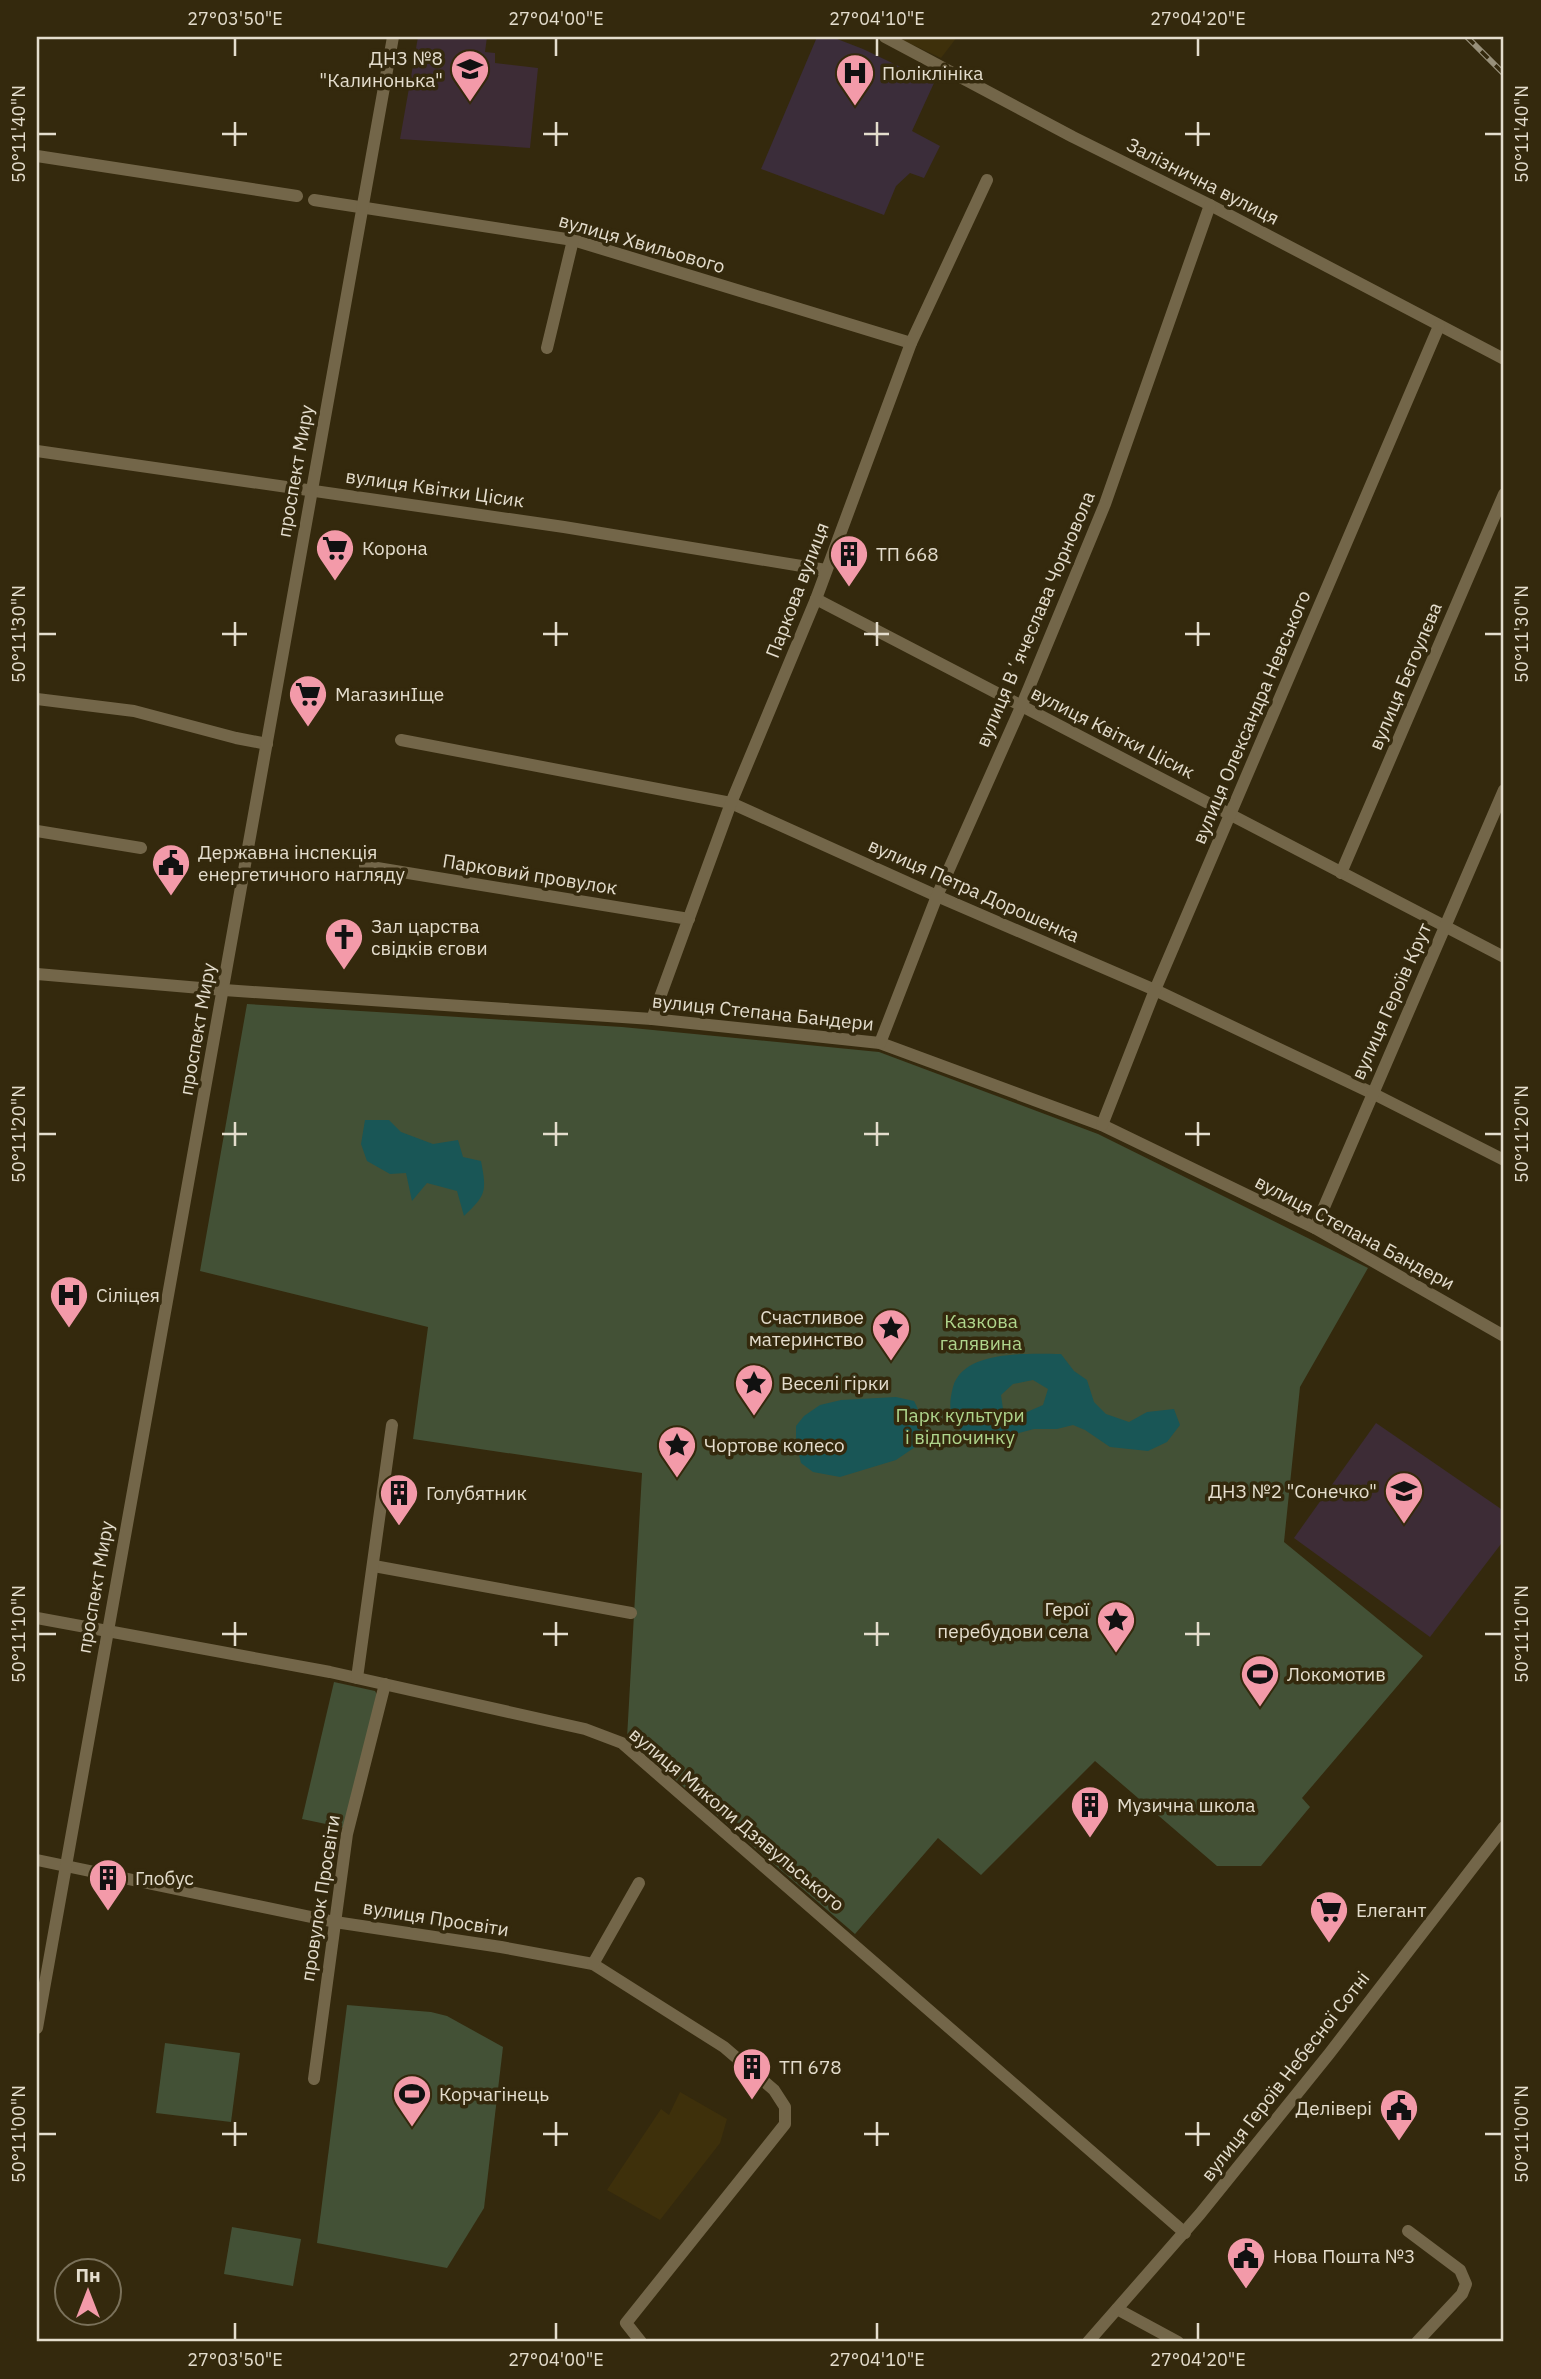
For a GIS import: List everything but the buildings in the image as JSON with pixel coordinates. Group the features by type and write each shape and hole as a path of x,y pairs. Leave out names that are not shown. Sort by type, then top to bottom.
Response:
{"street":[{"name":"проспект Миру","path":"37,2028 393,37"},
{"name":"Залізнична вулиця","path":"885,37 1504,359"},
{"path":"37,156 297,197"},
{"name":"Паркова вулиця","path":"652,1019 731,803 816,599 911,343 987,180"},
{"name":"вулиця Хвильового","path":"314,200 573,240 911,343"},
{"name":"вулиця Вʼячеслава Чорновола","path":"880,1043 937,896 1021,707 1105,504 1210,205"},
{"path":"547,348 573,240"},
{"name":"вулиця Олександра Невського","path":"1102,1125 1155,990 1439,326"},
{"name":"вулиця Квітки Цісик","path":"37,451 564,527 826,570"},
{"name":"вулиця Бєгоулєва","path":"1341,873 1504,494"},
{"name":"вулиця Квітки Цісик","path":"816,599 1504,957"},
{"path":"37,699 134,711 267,744"},
{"name":"вулиця Петра Дорошенка","path":"401,740 731,803 1155,990 1372,1093 1504,1160"},
{"name":"вулиця Героїв Крут","path":"1315,1228 1504,790"},
{"path":"37,831 141,848"},
{"name":"Парковий провулок","path":"365,866 688,919"},
{"name":"вулиця Степана Бандери","path":"37,974 223,990 652,1019 880,1043 1102,1125 1315,1228 1504,1336"},
{"path":"357,1678 393,1425"},
{"path":"374,1566 631,1613"},
{"name":"вулиця Миколи Дзявульського","path":"37,1618 357,1678 585,1729 622,1743 1185,2233"},
{"name":"провулок Просвіти","path":"314,2079 347,1834 385,1684"},
{"name":"вулиця Героїв Небесної Сотні","path":"1088,2342 1185,2233 1329,2054 1504,1827"},
{"name":"вулиця Просвіти","path":"37,1860 335,1922 593,1964 724,2047 774,2090 785,2107 785,2124 626,2323 641,2342"},
{"path":"593,1964 639,1883"},
{"path":"1408,2231 1460,2270 1466,2284 1462,2294 1417,2342"},
{"path":"1117,2309 1178,2342"}],"shaded area":[{"name":"ДНЗ №8 \"Калинонька\"","path":"418,37 487,37 485,52 495,53 495,63 538,68 530,148 400,139"},
{"name":"Поліклініка","path":"817,37 832,37 863,49 934,83 912,131 940,146 924,178 910,173 896,186 884,215 761,169"},
{"path":"896,37 957,37 941,58"},
{"name":"ДНЗ №2 \"Сонечко\"","path":"1376,1423 1504,1511 1504,1540 1430,1637 1294,1538"},
{"path":"680,2092 727,2119 720,2143 660,2220 607,2190 661,2109 669,2115"}],"green space":[{"name":"Парк культури і відпочинку","path":"247,1004 622,1027 879,1052 1098,1134 1368,1268 1300,1387 1284,1542 1423,1656 1302,1798 1310,1807 1261,1866 1217,1866 1095,1761 981,1875 938,1838 855,1934 627,1738 642,1473 413,1439 428,1327 200,1271"},
{"path":"334,1682 375,1691 379,1698 345,1828 302,1819"},
{"name":"Корчагінець","path":"347,2005 431,2012 447,2016 503,2047 484,2208 447,2268 317,2243"},
{"path":"165,2043 240,2053 231,2122 156,2113"},
{"path":"232,2227 301,2239 293,2286 224,2274"}],"water":[{"path":"365,1120 389,1120 401,1132 433,1144 458,1140 463,1157 481,1161 484,1186 481,1198 464,1216 457,1191 427,1183 412,1201 406,1173 390,1174 367,1161 361,1144"},
{"path":"1061,1354 1074,1371 1087,1380 1094,1402 1106,1414 1129,1422 1147,1412 1174,1409 1180,1425 1167,1442 1148,1451 1110,1447 1073,1425 1057,1429 1034,1429 993,1440 979,1435 968,1440 952,1416 950,1404 953,1387 960,1375 970,1366 1000,1356","holes":["1033,1380 1048,1389 1043,1405 1020,1415 1003,1409 1001,1395 1013,1384"]},
{"path":"896,1397 914,1401 917,1407 921,1423 918,1445 896,1460 840,1477 813,1472 801,1463 796,1443 796,1426 804,1416 820,1405 841,1400"}],"railway":[{"path":"1467,37 1504,74"}],"place":[{"name":"ДНЗ №8 \"Калинонька\"","path":"470,103"},
{"name":"Поліклініка","path":"855,107"},
{"name":"Корона","path":"335,582"},
{"name":"ТП 668","path":"849,588"},
{"name":"МагазинІще","path":"308,728"},
{"name":"Державна інспекція енергетичного нагляду","path":"171,897"},
{"name":"Зал царства свідків єгови","path":"344,971"},
{"name":"Сіліцея","path":"69,1329"},
{"name":"Счастливое материнство","path":"891,1362"},
{"name":"Веселі гірки","path":"754,1417"},
{"name":"Чортове колесо","path":"677,1479"},
{"name":"ДНЗ №2 \"Сонечко\"","path":"1404,1525"},
{"name":"Голубятник","path":"399,1527"},
{"name":"Герої перебудови села","path":"1116,1654"},
{"name":"Локомотив","path":"1260,1708"},
{"name":"Музична школа","path":"1090,1839"},
{"name":"Глобус","path":"108,1912"},
{"name":"Елегант","path":"1329,1944"},
{"name":"ТП 678","path":"752,2101"},
{"name":"Корчагінець","path":"412,2128"},
{"name":"Делівері","path":"1399,2142"},
{"name":"Нова Пошта №3","path":"1246,2290"}],"park label":[{"name":"Казкова галявина","path":"981,1332"}]}
